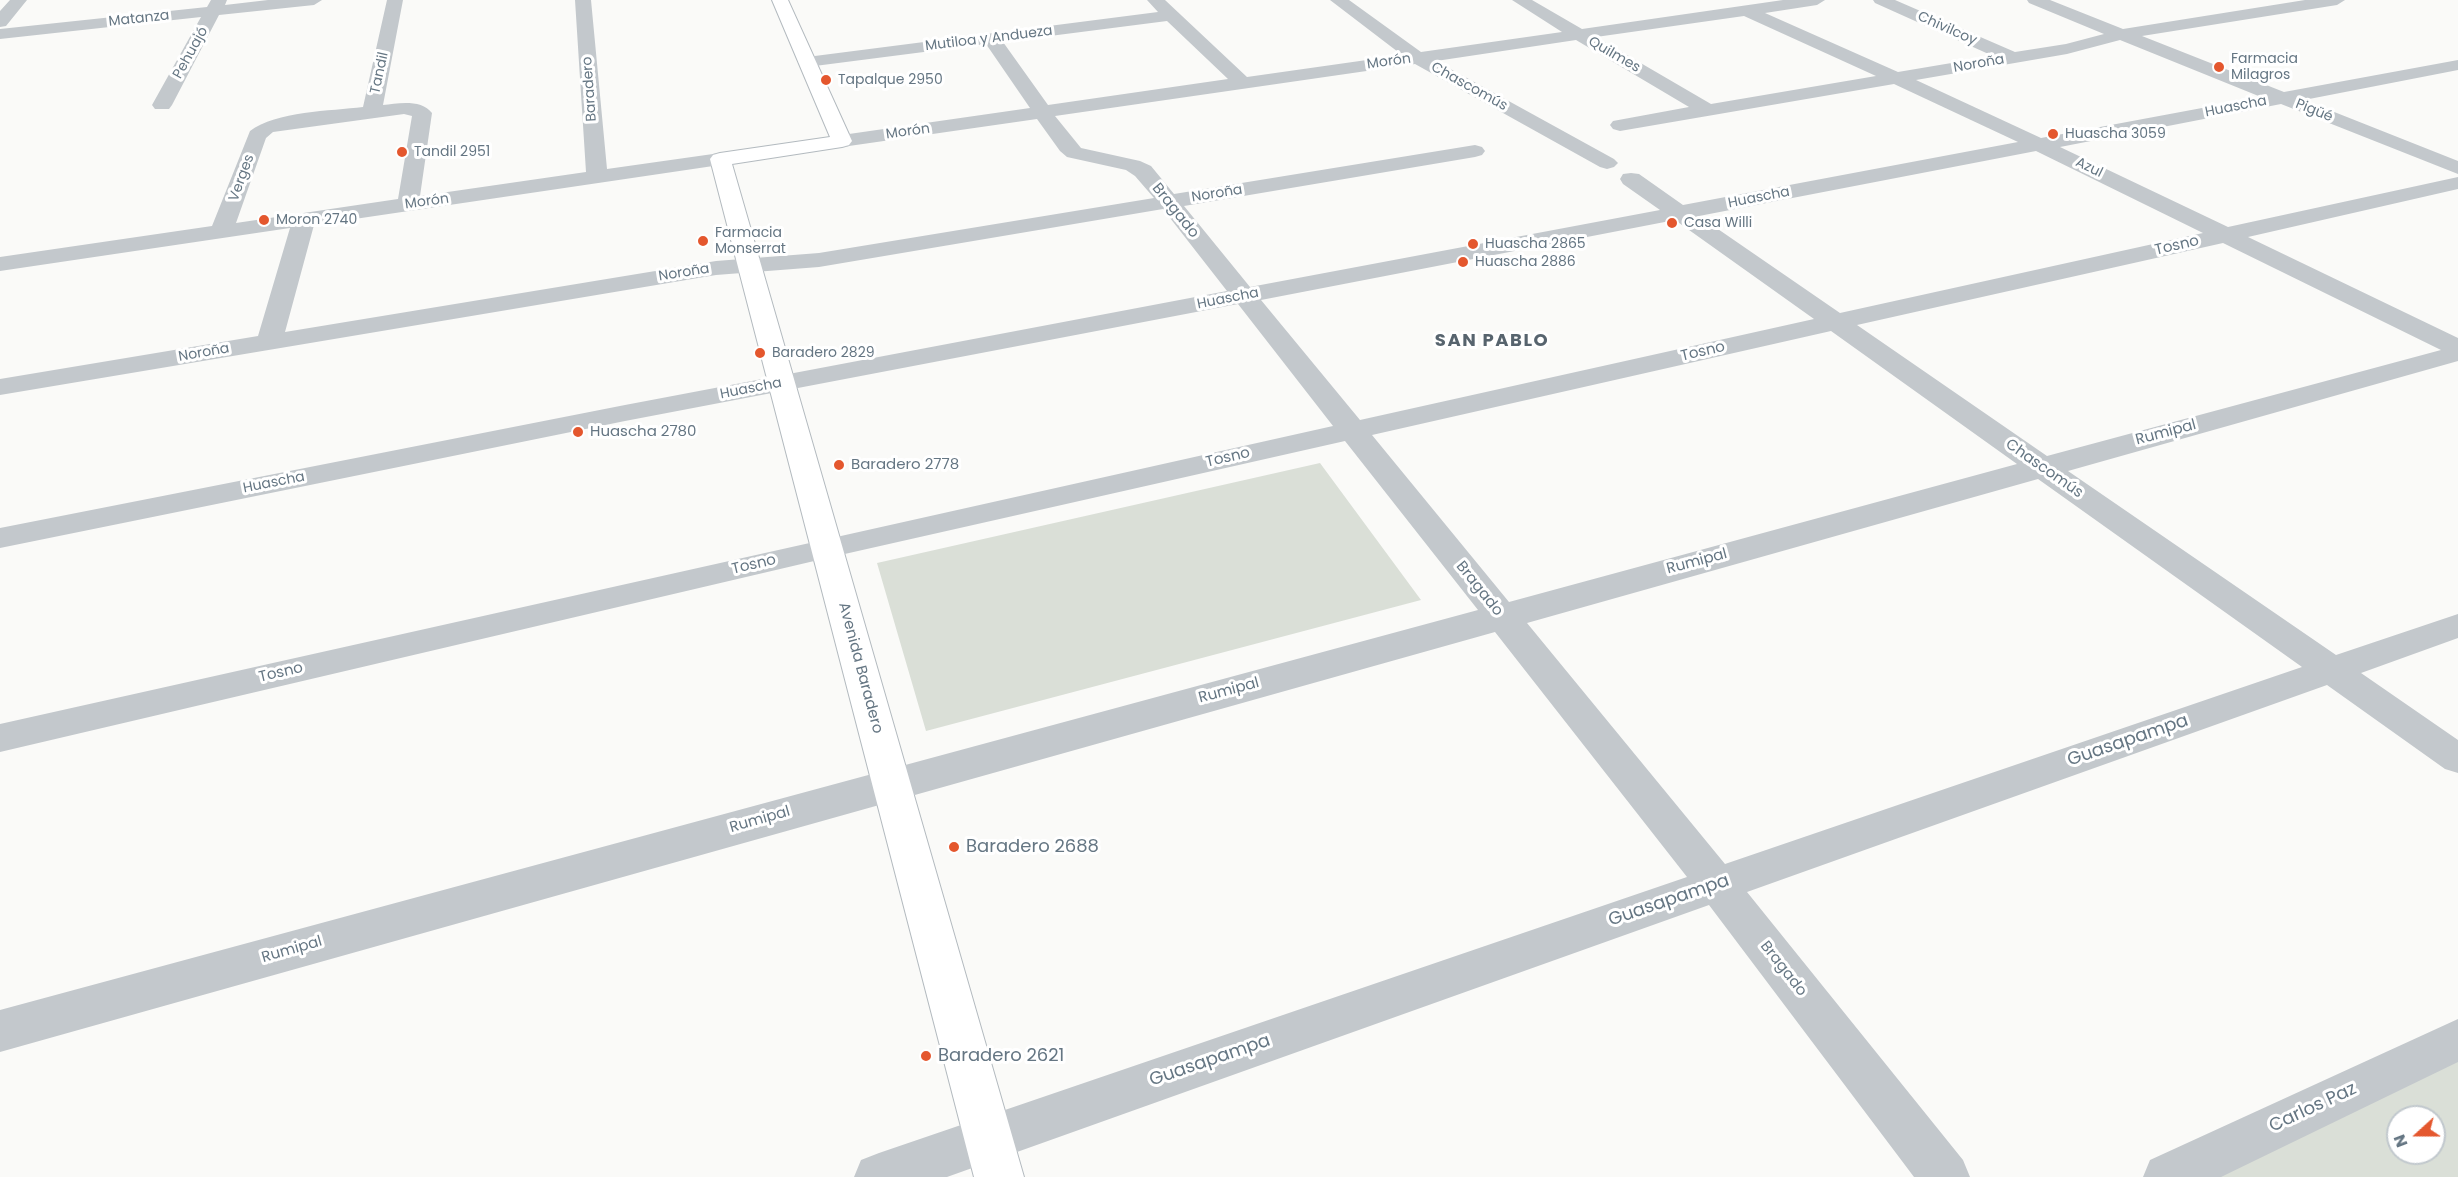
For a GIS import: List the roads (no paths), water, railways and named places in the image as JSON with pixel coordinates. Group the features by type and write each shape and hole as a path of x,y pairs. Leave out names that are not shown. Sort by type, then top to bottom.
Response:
{"main road":[{"path":"780,0 842,141"},
{"name":"Morón","path":"720,159 842,141"},
{"name":"Avenida Baradero","path":"720,159 999,1177"}],"street":[{"path":"0,22 19,0"},
{"name":"Matanza","path":"0,34 216,5 314,0"},
{"name":"Tandil","path":"395,0 372,112 405,108 422,113 408,204"},
{"name":"Baradero","path":"583,0 597,177"},
{"path":"1155,0 1243,83"},
{"name":"Chascomús","path":"1338,0 1418,58 1619,171 2458,759"},
{"name":"Quilmes","path":"1520,0 1708,110"},
{"name":"Azul","path":"1714,0 1747,10 2040,144 2458,348"},
{"name":"Morón","path":"842,141 1817,0"},
{"name":"Chivilcoy","path":"1881,0 2012,58"},
{"name":"Pigüé","path":"2035,0 2458,168"},
{"name":"Noroña","path":"1620,125 2067,49 2122,34 2337,0"},
{"name":"Pehuajó","path":"162,105 216,5"},
{"name":"Mutiloa y Andueza","path":"807,62 1171,15"},
{"name":"Bragado","path":"991,38 1041,113 1067,147 1074,153 1133,165 1143,171 1169,202 1717,884 1945,1177"},
{"name":"Huascha","path":"0,538 782,383 2458,65"},
{"name":"Verges","path":"222,231 257,135 266,128 285,123 372,112"},
{"name":"Noroña","path":"0,387 748,263 797,263 819,260 1475,151"},
{"name":"Morón","path":"0,264 720,159"},
{"name":"Tosno","path":"0,738 827,548 2458,183"},
{"path":"270,342 304,220"},
{"name":"Rumipal","path":"0,1031 892,783 2458,353"},
{"name":"Guasapampa","path":"879,1177 2458,626"},
{"name":"Carlos Paz","path":"2168,1177 2458,1040"}],"place":[{"name":"Farmacia Milagros","path":"2219,67"},
{"name":"Tapalque 2950","path":"826,80"},
{"name":"Huascha 3059","path":"2053,134"},
{"name":"Tandil 2951","path":"402,152"},
{"name":"Moron 2740","path":"264,220"},
{"name":"Casa Willi","path":"1672,223"},
{"name":"Farmacia Monserrat","path":"703,241"},
{"name":"Huascha 2865","path":"1473,244"},
{"name":"Huascha 2886","path":"1463,262"},
{"name":"Baradero 2829","path":"760,353"},
{"name":"Huascha 2780","path":"578,432"},
{"name":"Baradero 2778","path":"839,465"},
{"name":"Baradero 2688","path":"954,847"},
{"name":"Baradero 2621","path":"926,1056"}],"district":[{"name":"SAN PABLO","path":"1492,341"}]}
